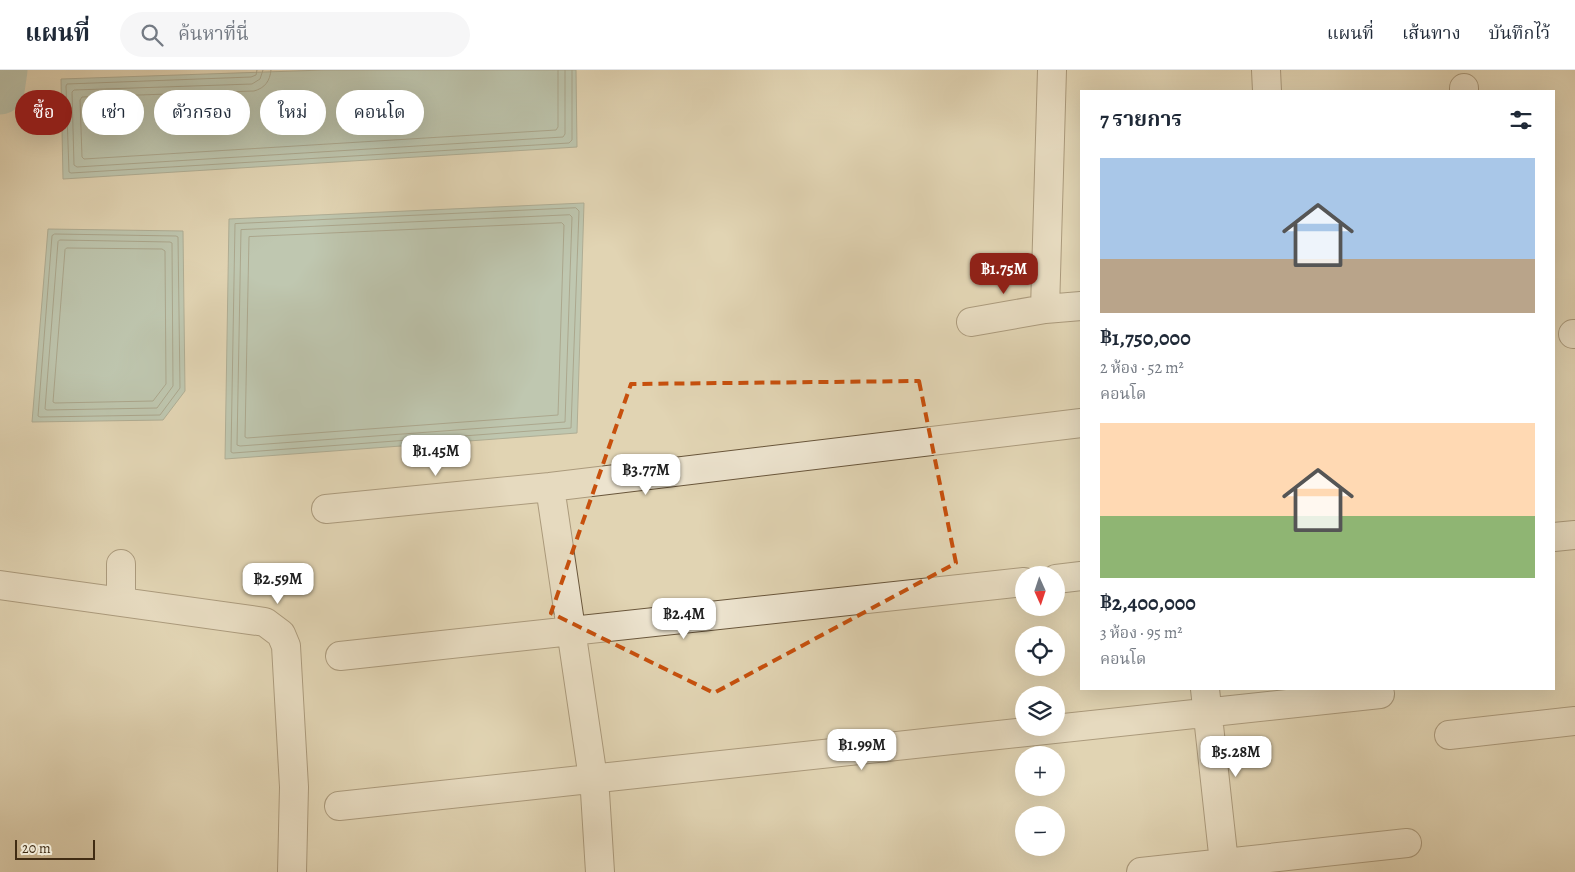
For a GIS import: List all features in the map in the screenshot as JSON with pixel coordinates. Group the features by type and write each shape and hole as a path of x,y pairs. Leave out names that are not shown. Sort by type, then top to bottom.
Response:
{"street":[{"path":"1045,309 1052,70"},
{"path":"1266,70 1267,90"},
{"path":"971,322 1045,309 1080,306"},
{"path":"326,510 550,487 1080,423"},
{"path":"550,487 593,778 600,872"},
{"path":"1555,538 1575,535"},
{"path":"121,564 121,602"},
{"path":"1065,578 1080,576"},
{"path":"340,656 1015,583"},
{"path":"0,585 265,622 281,634 286,646 294,788 292,872"},
{"path":"339,806 593,778 1207,701 1380,694"},
{"path":"1207,701 1225,868"},
{"path":"1449,735 1575,721"},
{"path":"1141,872 1225,868 1407,843"}],"highlighted area":[{"path":"919,381 956,563 714,693 551,613 631,384"}],"water":[{"path":"324,70 576,70 577,147 63,179 62,135 72,135 72,90 61,90 61,79"},
{"path":"584,203 577,433 225,459 229,219"},
{"path":"48,229 183,231 185,391 163,420 32,422"}],"waterway":[{"path":"0,90 3,70"}]}
